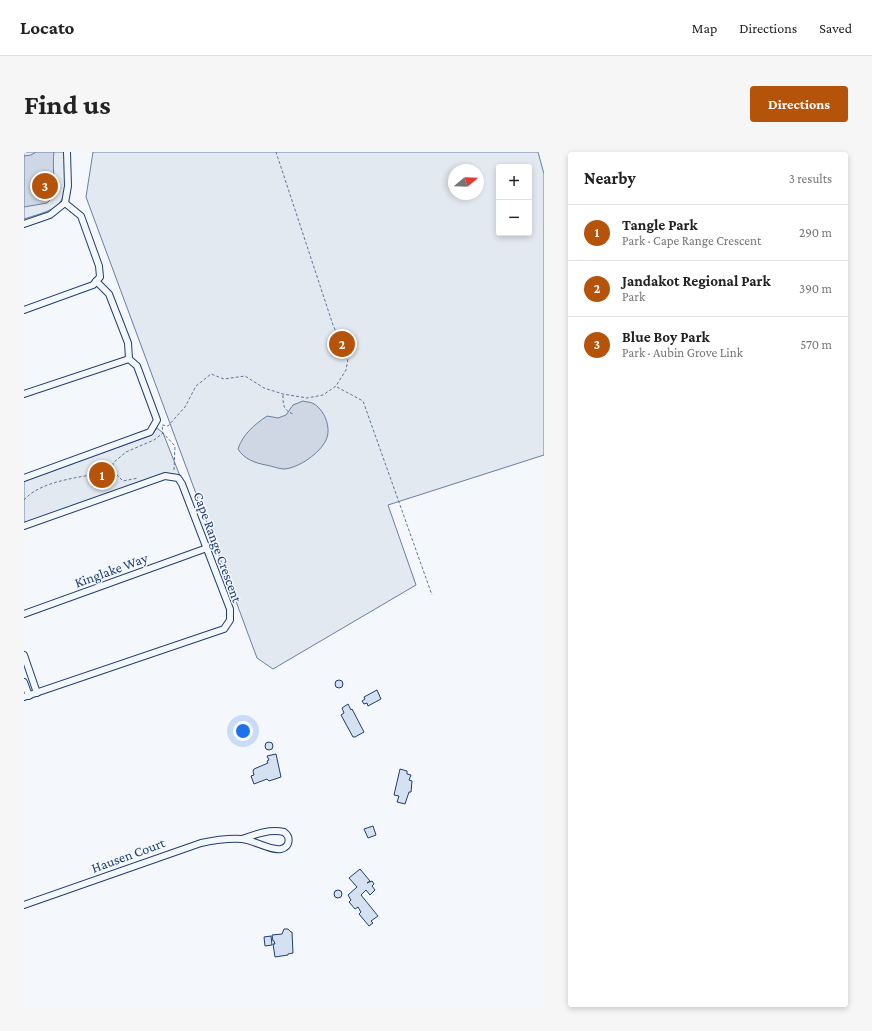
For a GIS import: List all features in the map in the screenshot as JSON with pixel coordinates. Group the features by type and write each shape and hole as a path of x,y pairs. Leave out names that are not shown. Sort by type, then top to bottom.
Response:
{"street":[{"path":"24,224 50,214 65,203 68,186 67,152"},
{"path":"24,310 93,285 100,277 99,266 80,216 65,203"},
{"path":"24,478 150,432 156,420 137,366 130,359 128,343 109,294 96,281"},
{"path":"24,394 130,359"},
{"name":"Cape Range Crescent","path":"24,526 165,476 178,478 182,484 230,609 230,620 224,629 26,696"},
{"name":"Kinglake Way","path":"24,614 207,548"},
{"path":"24,655 38,693"},
{"path":"24,682 26,696"},
{"name":"Hausen Court","path":"24,905 195,845 218,840 242,839 263,832 277,831 284,832 289,839 289,843 286,847 281,849 242,839"}],"path":[{"path":"170,470 175,470 176,446 163,433 162,425 168,426 184,407 196,386 211,374 224,379 245,376 264,388 283,394 307,398 322,395 336,386 346,370 348,359 333,325 276,152"},
{"path":"336,386 363,401 432,595"},
{"path":"283,394 285,408 293,414"},
{"path":"139,478 123,481 113,471 113,463 126,452 154,440 163,433"},
{"path":"24,500 28,496 46,486 68,479 92,476 113,471"}],"shaded area":[{"path":"24,152 65,152 66,182 63,197 54,208 24,219"},
{"path":"36,152 54,152 53,169 55,195 47,203 24,207 24,156 31,155"},
{"path":"93,152 538,152 544,174 544,455 388,505 416,585 273,669 257,658 86,197"},
{"path":"303,401 311,403 320,409 326,419 328,435 323,445 314,455 296,466 284,469 254,462 240,452 238,449 243,439 258,423 267,416 278,418 286,415 293,405"},
{"path":"157,428 163,433 180,476 165,474 24,524 24,481 152,435"}],"building":[{"path":"339,680 342,681 342,687 339,688 336,687 335,684 336,681"},
{"path":"377,690 381,699 368,706 367,703 364,704 362,701 365,699 364,697"},
{"path":"348,704 364,732 355,737 353,737 341,715 344,713 342,708"},
{"path":"269,742 272,743 272,749 269,750 266,749 265,746 266,743"},
{"path":"276,754 281,777 269,781 267,779 254,784 251,776 254,775 254,769 268,763 267,761 269,760 267,756"},
{"path":"400,769 407,771 407,774 411,775 409,780 412,781 411,792 409,792 405,804 397,802 399,796 394,795"},
{"path":"373,826 376,835 368,838 364,829"},
{"path":"360,869 370,881 367,883 372,881 374,884 372,886 375,890 370,895 366,890 361,895 378,916 371,921 373,923 369,926 359,914 361,912 358,907 355,909 349,902 351,900 348,895 357,887 349,878"},
{"path":"336,890 340,890 342,894 340,898 336,898 334,896 334,892"},
{"path":"284,929 288,929 292,932 293,953 275,957 273,944 275,944 272,935 282,934"},
{"path":"271,936 272,945 265,946 264,937"}],"place":[{"name":"Blue Boy Park","path":"45,186"},
{"name":"Jandakot Regional Park","path":"342,344"},
{"name":"Tangle Park","path":"102,475"}]}
